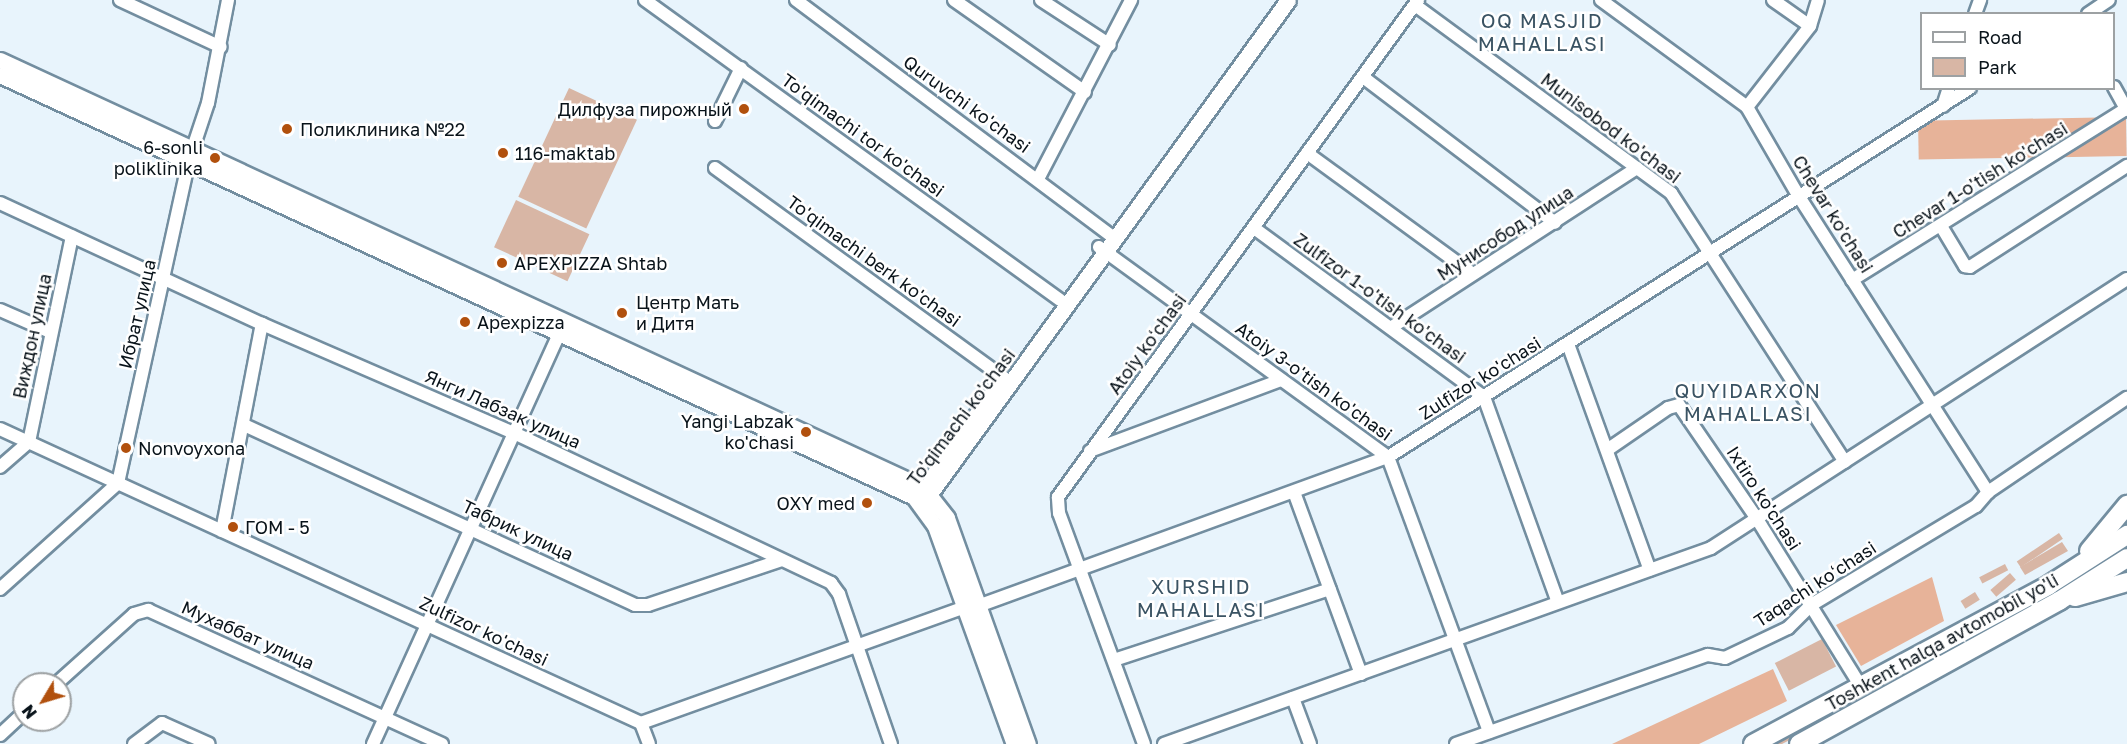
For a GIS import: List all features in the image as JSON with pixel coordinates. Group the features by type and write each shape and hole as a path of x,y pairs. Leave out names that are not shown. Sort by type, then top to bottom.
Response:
{"highway":[{"path":"2049,585 2104,536 2127,505"},
{"name":"Toshkent halqa avtomobil yo'li","path":"1754,744 2049,585 2127,535"},
{"name":"Toshkent halqa avtomobil yo'li","path":"1798,744 2059,601 2127,558"},
{"path":"2059,601 2127,582"}],"main road":[{"name":"To'qimachi ko'chasi","path":"926,495 1103,249 1277,0"},
{"name":"To'qimachi ko'chasi","path":"1112,236 1288,0"},
{"path":"0,60 191,155 926,495 932,517 1028,744"},
{"path":"0,75 191,155"},
{"name":"To'qimachi ko'chasi","path":"1007,381 1060,300 1103,249"},
{"path":"971,607 1014,744"}],"street":[{"path":"120,0 221,47"},
{"name":"Ибрат улица","path":"118,483 191,155 221,47 228,0"},
{"name":"To'qimachi tor ko'chasi","path":"645,0 1060,300"},
{"name":"Quruvchi ko'chasi","path":"796,0 1038,178 1112,236"},
{"path":"954,0 1085,92"},
{"path":"1041,0 1110,45"},
{"path":"1038,178 1110,45 1131,0"},
{"name":"Chevar ko'chasi","path":"1601,0 1747,106 1798,195 1988,492"},
{"path":"1773,0 1810,26"},
{"path":"1747,106 1810,26 1818,0"},
{"path":"2091,12 2109,0"},
{"name":"Atoiy koʻchasi","path":"1144,744 1057,502 1090,452 1416,2"},
{"name":"Munisobod ko'chasi","path":"1416,2 1674,198 1845,462"},
{"path":"715,121 741,68"},
{"path":"1363,76 1555,223"},
{"path":"2115,89 2127,109"},
{"path":"1943,106 1948,90"},
{"name":"Zulfizor ko'chasi","path":"0,429 641,723 1080,569 1388,457 1967,90"},
{"name":"Chevar 1-o'tish ko'chasi","path":"1852,280 2127,109"},
{"path":"1307,153 1473,274"},
{"path":"1941,226 1965,266 1970,267 2127,166"},
{"name":"To'qimachi berk ko'chasi","path":"715,168 1007,381"},
{"name":"Мунисобод улица","path":"1392,327 1637,168"},
{"name":"Янги Лабзак улица","path":"0,203 262,324 512,432 836,587 891,744"},
{"name":"Zulfizor 1-o'tish ko'chasi","path":"1254,228 1392,327 1484,397"},
{"name":"Виждон улица","path":"29,442 50,332 72,236"},
{"name":"Atoiy 3-o'tish ko'chasi","path":"1103,249 1388,457 1489,732"},
{"path":"1164,744 1711,548 2127,279"},
{"path":"0,310 50,332"},
{"path":"222,531 262,324"},
{"path":"373,744 512,432 562,327"},
{"path":"1568,344 1650,570"},
{"path":"1090,452 1281,380"},
{"path":"1484,397 1558,602"},
{"name":"Taqachi koʻchasi","path":"1456,744 1708,655 1725,658 1788,628 1811,605 1976,506 1988,492 2126,399"},
{"name":"Ixtiro ko'chasi","path":"1607,450 1668,408 1679,405 1757,519 1862,687"},
{"name":"Табрик улица","path":"244,425 471,527 635,605 648,605 783,560"},
{"path":"0,468 29,442"},
{"path":"0,589 118,483"},
{"path":"1294,492 1361,674"},
{"path":"1114,660 1330,589"},
{"name":"Мухаббат улица","path":"69,672 134,614 148,610 442,744"},
{"path":"1293,698 1310,744"},
{"path":"134,744 162,723 209,744"},
{"path":"641,723 650,744"},
{"path":"0,735 12,724"}],"green space":[{"path":"569,88 637,120 586,228 518,197"},
{"path":"516,200 589,234 567,281 494,247"},
{"path":"2059,533 2063,539 2021,567 2017,562"},
{"path":"2062,542 2068,551 2025,575 2020,567"},
{"path":"2127,545 2127,551 2079,581 1858,705 1782,744 1769,744 2008,617"},
{"path":"2005,564 2008,570 1982,583 1979,577"},
{"path":"2010,573 2016,580 1996,597 1990,590"},
{"path":"1975,592 1980,600 1965,609 1961,601"},
{"path":"1822,639 1836,667 1789,691 1775,663"}],"shaded area":[{"path":"2126,117 2127,156 1919,160 1918,121"},
{"path":"1932,577 1944,621 1861,666 1836,625"},
{"path":"1773,669 1787,701 1699,744 1612,744"}],"place":[{"name":"Дилфуза пирожный","path":"744,109"},
{"name":"Поликлиника №22","path":"287,129"},
{"name":"116-maktab","path":"503,153"},
{"name":"6-sonli poliklinika","path":"215,158"},
{"name":"APEXPIZZA Shtab","path":"502,263"},
{"name":"Центр Мать и Дитя","path":"622,313"},
{"name":"Apexpizza","path":"465,322"},
{"name":"Yangi Labzak ko'chasi","path":"806,432"},
{"name":"Nonvoyxona","path":"126,448"},
{"name":"OXY med","path":"867,503"},
{"name":"ГОМ - 5","path":"233,527"}],"district":[{"name":"OQ MASJID MAHALLASI","path":"1542,32"},
{"name":"QUYIDARXON MAHALLASI","path":"1748,402"},
{"name":"XURSHID MAHALLASI","path":"1201,598"}]}
